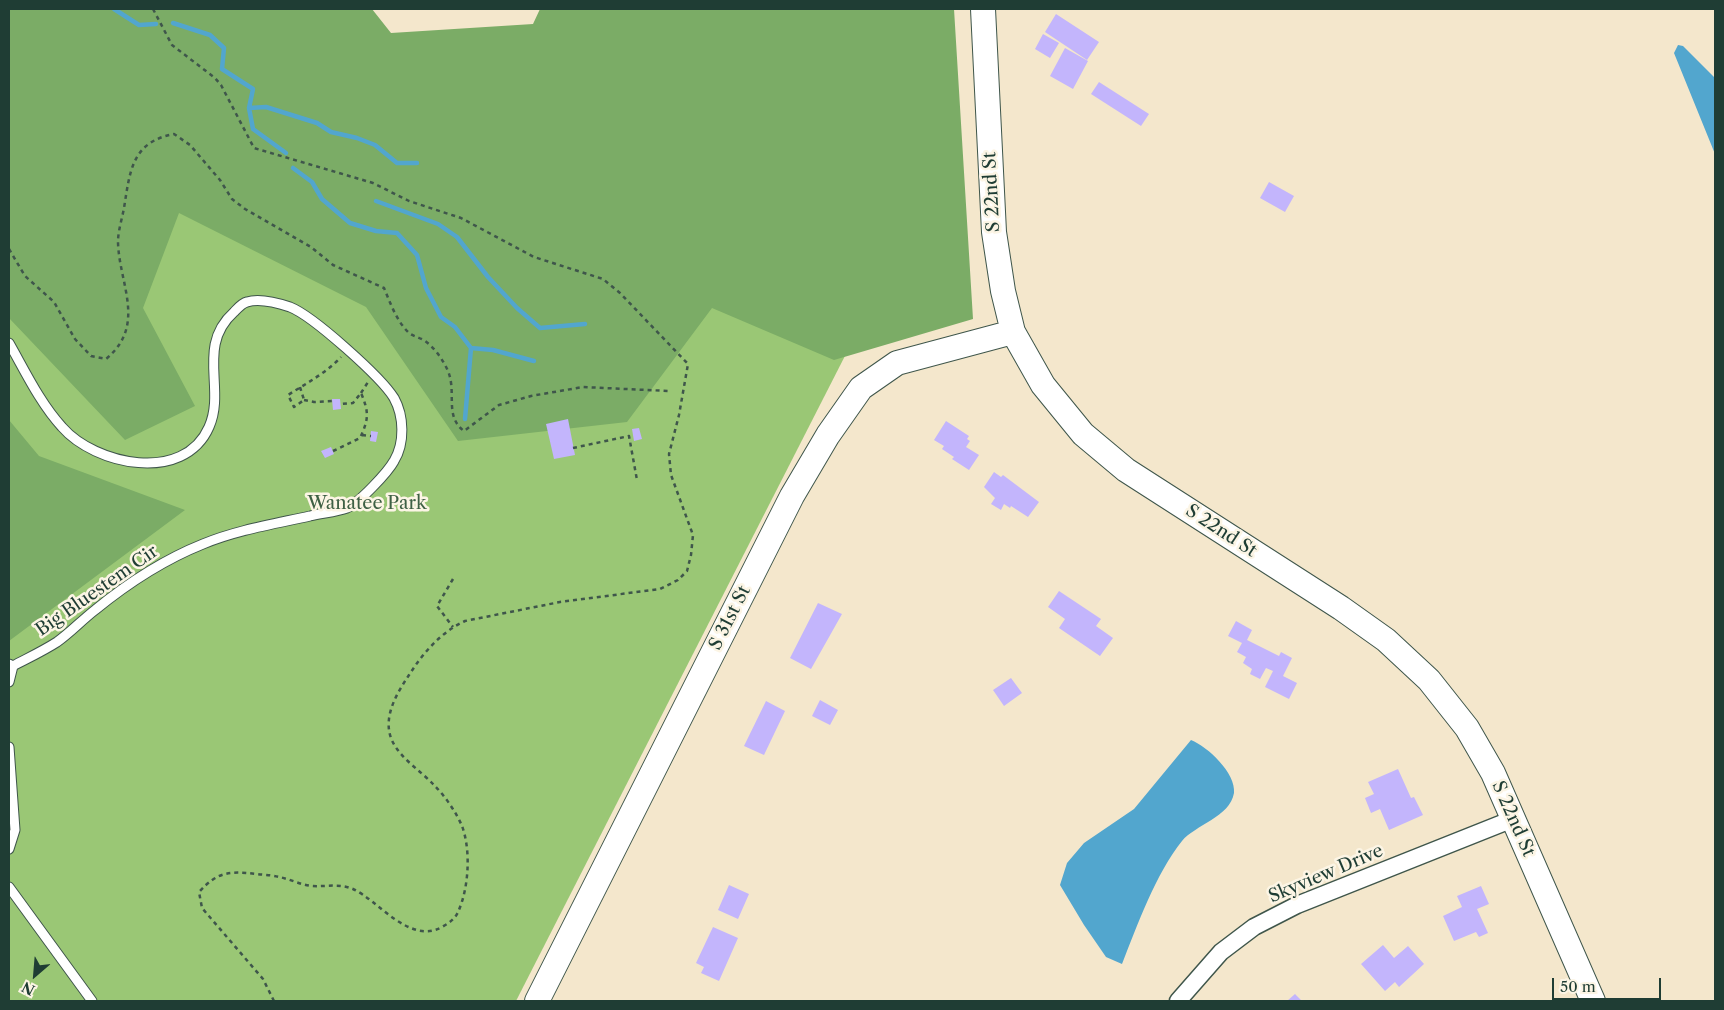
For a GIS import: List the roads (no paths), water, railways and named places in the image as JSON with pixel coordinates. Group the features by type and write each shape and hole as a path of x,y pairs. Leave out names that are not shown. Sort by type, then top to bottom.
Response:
{"street":[{"name":"S 22nd St","path":"983,9 994,232 1003,291 1013,332 1044,385 1083,434 1126,470 1341,608 1386,640 1430,680 1467,728 1493,774 1593,1001"},
{"name":"S 31st St","path":"537,1001 792,496 828,435 861,388 897,363 1013,332"},
{"name":"Skyview Drive","path":"1178,1001 1221,952 1254,927 1297,905 1513,819"}],"lane":[{"name":"Big Bluestem Cir","path":"9,343 62,428 85,445 117,460 149,464 174,459 194,448 209,427 216,400 212,363 217,336 230,316 246,302 268,301 292,308 328,334 393,396 402,416 401,441 394,461 377,482 350,507 233,534 204,543 158,564 98,608 57,642 11,665"},
{"path":"9,682 11,665"},
{"path":"9,748 15,830 9,849"},
{"path":"9,887 92,1001"}],"water":[{"path":"1678,45 1683,46 1715,78 1715,154 1674,53"},
{"path":"1191,740 1205,748 1226,769 1231,777 1234,793 1231,801 1219,815 1188,835 1173,854 1148,900 1122,964 1106,957 1060,885 1067,863 1084,843 1134,809"}],"waterway":[{"path":"114,9 139,25 156,24"},
{"path":"173,23 210,35 224,48 222,69 253,89 249,108 253,129 286,153"},
{"path":"249,108 266,107 317,123 331,132 357,138 375,145 397,163 417,163"},
{"path":"293,168 312,182 322,199 350,223 376,231 397,233 417,255 426,288 441,317 455,327 471,348 465,419"},
{"path":"376,201 438,224 457,237 488,277 517,308 540,328 585,324"},
{"path":"471,348 493,350 534,361"}],"park label":[{"name":"Wanatee Park","path":"367,504"}]}
